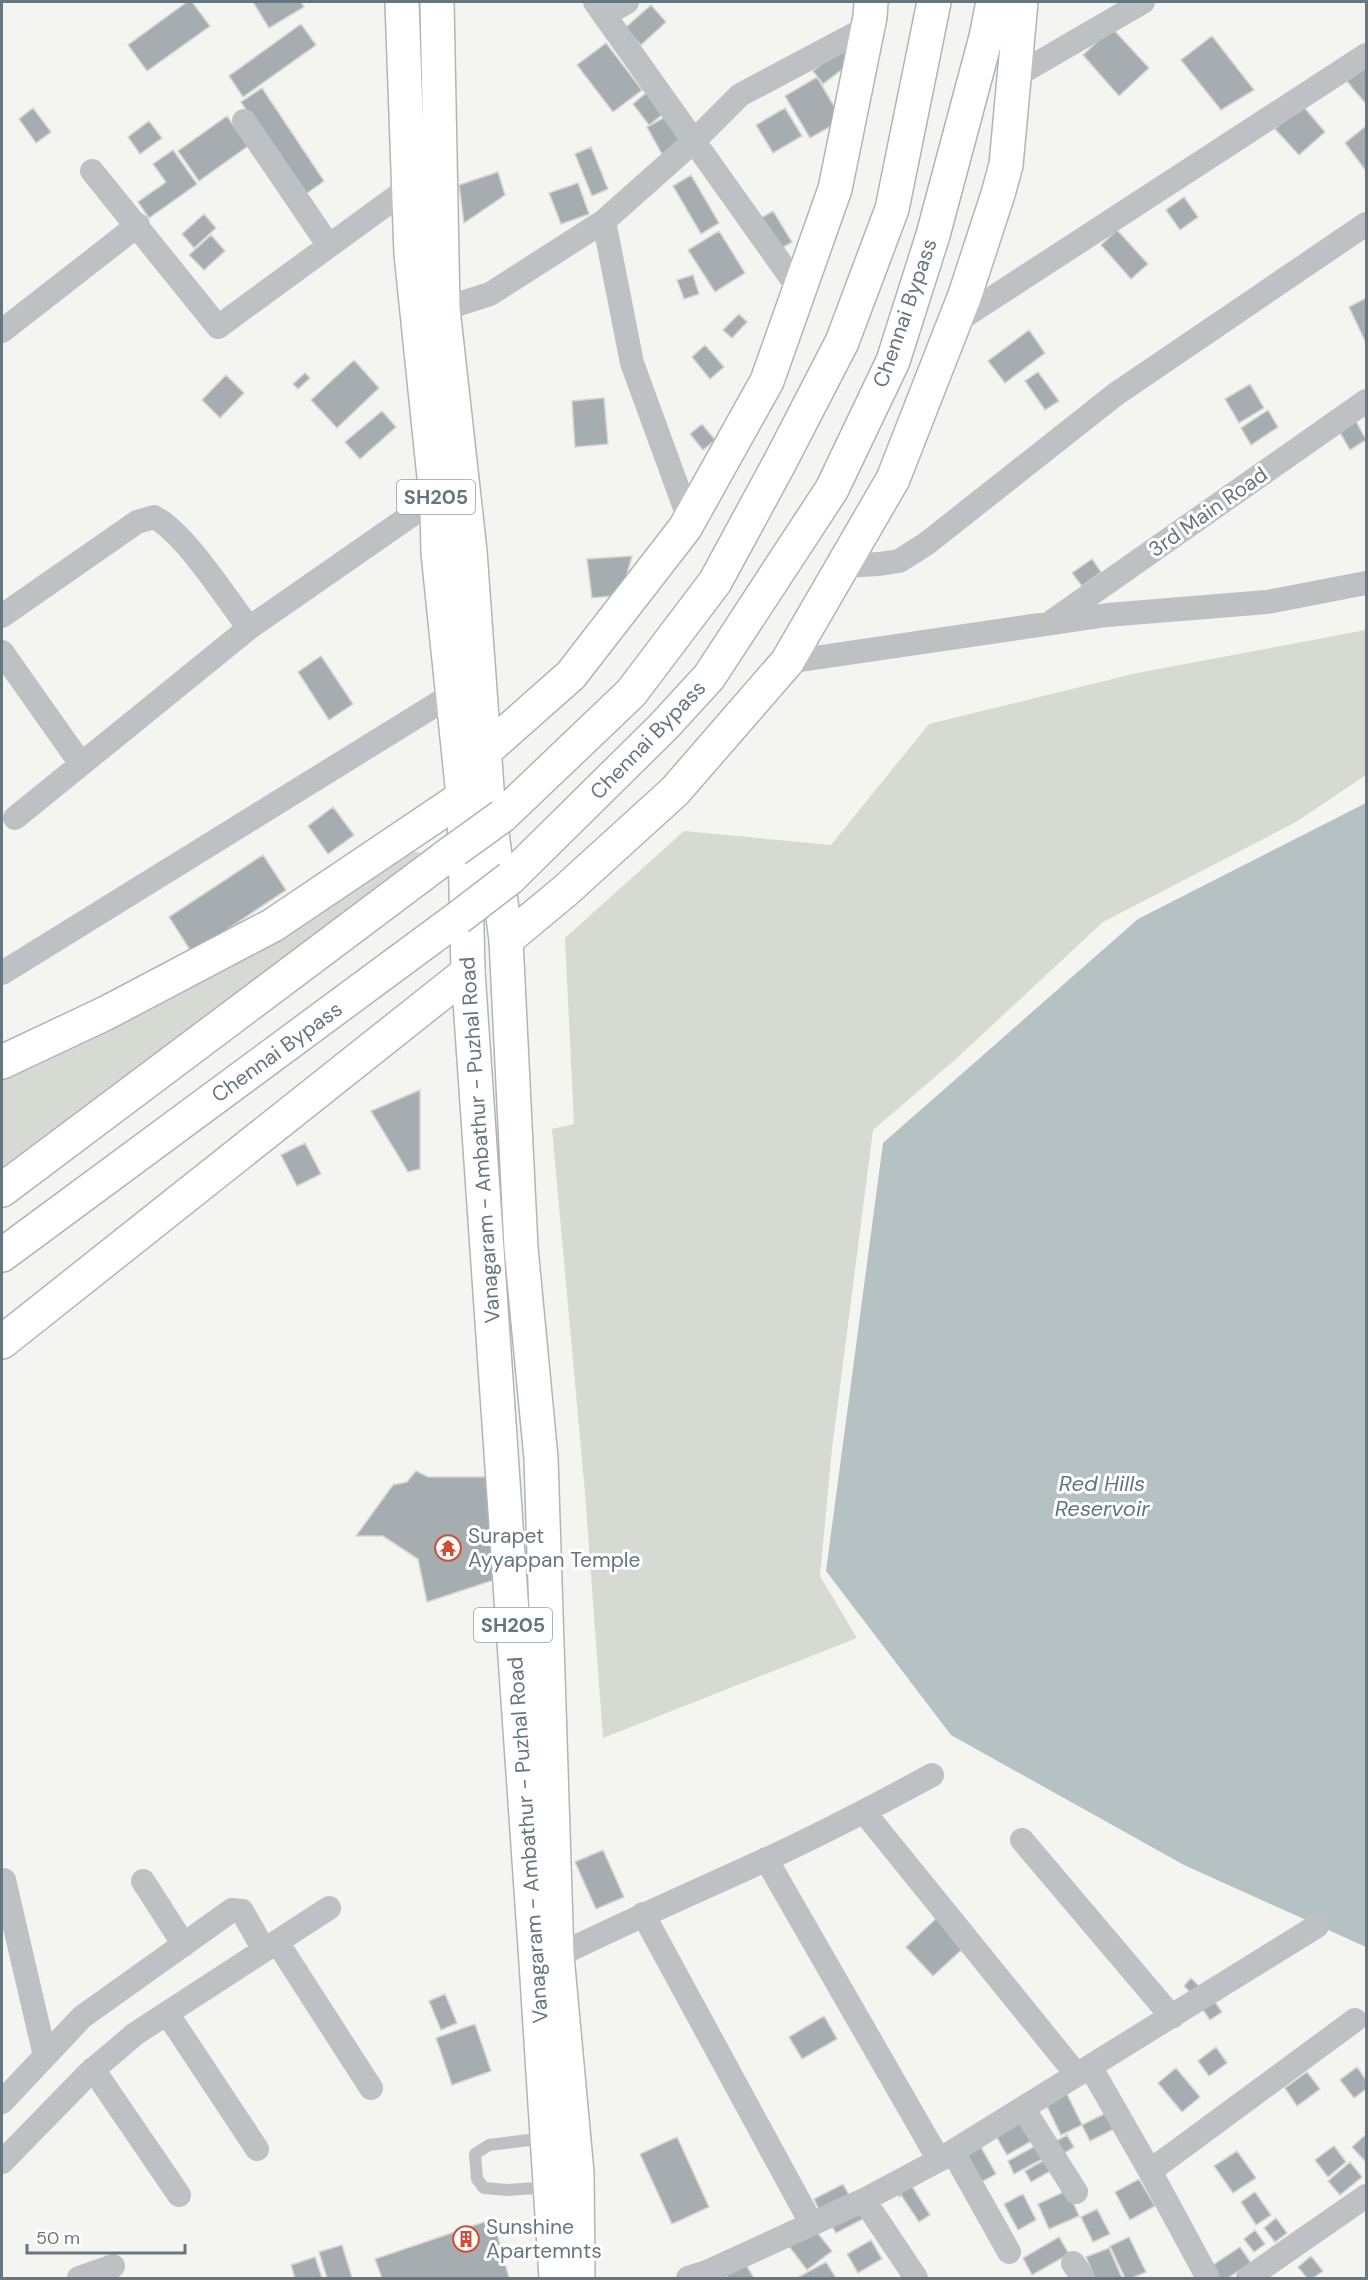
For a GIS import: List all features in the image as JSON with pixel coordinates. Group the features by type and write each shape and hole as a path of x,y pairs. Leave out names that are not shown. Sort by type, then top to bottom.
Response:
{"main road":[{"name":"Vanagaram - Ambathur - Puzhal Road","path":"402,2 411,254 453,694 469,772 468,972 510,1575 555,2116 550,2187 556,2278"},
{"path":"437,2 443,309 470,551 469,772 488,802 506,940 521,1248 541,1458 557,1956 555,2116 577,2173 578,2278"},
{"path":"2,1190 502,816 631,693 716,582 842,342 892,209 934,2"},
{"name":"Chennai Bypass","path":"2,1255 411,954 520,870 664,726 709,676 832,489 893,361 933,235 986,37 993,2"},
{"path":"506,940 565,891 675,791 787,662 893,479 954,323 1006,165 1021,2"},
{"path":"2,1062 106,1013 273,925 469,772 572,675 689,519 767,381 835,189 870,14"},
{"path":"2,1342 468,972"},
{"path":"510,1575 545,1574"}],"street":[{"path":"627,2 600,8 799,289"},
{"path":"1014,77 1143,2"},
{"path":"443,309 490,294 604,221 694,141 740,95 870,14"},
{"path":"954,323 1366,55"},
{"path":"244,121 329,246"},
{"path":"92,171 138,225 218,327 407,189"},
{"path":"604,221 632,363 689,519"},
{"path":"843,566 899,561 926,544 1116,394 1366,224"},
{"path":"2,331 138,225"},
{"name":"3rd Main Road","path":"1049,623 1366,401"},
{"path":"15,818 249,628 436,498"},
{"path":"2,616 137,522 154,517 167,524 180,537 249,628"},
{"path":"787,662 1107,615 1267,602 1366,582"},
{"path":"2,652 81,764"},
{"path":"2,973 453,694"},
{"path":"557,1956 864,1812 932,1775"},
{"path":"864,1812 1084,2071 1150,2171 1208,2278"},
{"path":"1022,1840 1172,2017"},
{"path":"766,1859 946,2156 1009,2252"},
{"path":"4,1880 45,2055"},
{"path":"143,1881 183,1945"},
{"path":"2,2162 93,2069 135,2034 328,1908"},
{"path":"2,2102 82,2017 232,1910 242,1911 271,1946 371,2088"},
{"path":"643,1914 811,2223"},
{"path":"701,2276 864,2200 946,2156 1317,1926"},
{"path":"167,2013 257,2149"},
{"path":"1150,2171 1355,2019"},
{"path":"93,2069 179,2195"},
{"path":"1023,2108 1076,2192"},
{"path":"1248,2278 1366,2196"},
{"path":"864,2200 916,2278"},
{"path":"79,2278 113,2266"}],"lane":[{"path":"550,2187 507,2190 484,2188 477,2179 475,2154 489,2145 555,2116"}],"shaded area":[{"path":"1366,630 1366,775 1296,822 1103,922 957,1058 873,1130 832,1449 820,1576 857,1638 603,1738 585,1493 552,1129 574,1124 565,938 684,831 831,845 929,724 1137,673"},
{"path":"405,850 423,853 2,1172 2,1078"}],"water":[{"name":"Red Hills Reservoir","path":"1366,803 1366,1947 1184,1865 951,1735 826,1571 883,1143 1138,919"}],"building":[{"path":"187,2 192,2 210,26 147,71 128,45"},
{"path":"253,2 301,2 304,7 269,28"},
{"path":"651,5 666,22 641,45 625,28"},
{"path":"301,24 316,45 243,97 229,76"},
{"path":"1112,28 1149,68 1119,96 1083,55"},
{"path":"1212,36 1254,90 1221,110 1181,60"},
{"path":"606,43 642,90 613,112 577,65"},
{"path":"843,47 853,61 823,84 813,71"},
{"path":"1366,61 1366,104 1345,79"},
{"path":"817,77 842,120 810,138 785,96"},
{"path":"262,88 324,181 303,196 241,102"},
{"path":"646,93 663,114 649,125 633,104"},
{"path":"1302,105 1325,132 1299,155 1275,129"},
{"path":"33,108 51,132 36,143 19,119"},
{"path":"785,108 802,136 773,153 756,125"},
{"path":"227,116 248,146 199,181 178,151"},
{"path":"667,116 682,143 662,154 647,127"},
{"path":"149,121 162,138 140,154 128,137"},
{"path":"1366,126 1366,171 1345,143"},
{"path":"591,147 608,189 592,196 575,154"},
{"path":"173,150 197,184 149,218 138,202 166,182 153,164"},
{"path":"498,172 505,195 464,223 459,185"},
{"path":"691,175 719,223 701,234 673,186"},
{"path":"578,183 589,214 561,224 549,193"},
{"path":"1184,197 1198,217 1180,230 1166,210"},
{"path":"773,211 792,242 778,250 759,219"},
{"path":"204,214 216,228 194,248 182,234"},
{"path":"1117,230 1148,264 1131,279 1101,245"},
{"path":"719,231 745,273 715,292 688,250"},
{"path":"211,235 225,251 204,270 189,255"},
{"path":"693,275 699,294 684,299 677,280"},
{"path":"1366,298 1366,343 1349,307"},
{"path":"739,314 747,322 732,338 723,330"},
{"path":"1029,330 1045,353 1005,383 988,361"},
{"path":"705,345 724,367 710,379 692,357"},
{"path":"354,360 379,388 337,428 311,400"},
{"path":"1038,372 1059,401 1045,410 1025,381"},
{"path":"305,373 310,378 298,389 293,384"},
{"path":"226,375 244,393 220,418 202,400"},
{"path":"1250,384 1264,408 1239,423 1225,399"},
{"path":"604,398 608,444 575,447 572,401"},
{"path":"1268,410 1278,427 1251,445 1241,428"},
{"path":"1350,410 1366,440 1350,450 1332,419"},
{"path":"382,411 396,427 360,459 345,442"},
{"path":"702,424 715,440 703,450 690,434"},
{"path":"632,556 621,595 592,598 587,559"},
{"path":"1092,559 1101,572 1082,586 1072,573"},
{"path":"321,656 353,704 329,720 298,672"},
{"path":"333,807 354,835 328,854 308,826"},
{"path":"263,855 286,890 192,953 169,917"},
{"path":"420,1090 420,1169 408,1172 371,1111"},
{"path":"305,1143 321,1174 297,1186 281,1155"},
{"name":"Surapet Ayyappan Temple","path":"416,1471 428,1477 490,1477 497,1579 427,1602 418,1559 383,1536 356,1536 393,1485 407,1482"},
{"path":"603,1850 624,1897 596,1909 575,1862"},
{"path":"942,1913 969,1943 933,1976 906,1947"},
{"path":"1191,1978 1205,1992 1198,2000 1184,1986"},
{"path":"445,1994 457,2023 441,2030 429,2001"},
{"path":"1210,1995 1222,2012 1210,2020 1198,2003"},
{"path":"824,2016 837,2039 802,2059 789,2037"},
{"path":"475,2024 491,2071 452,2085 436,2038"},
{"path":"1216,2047 1227,2063 1209,2076 1198,2061"},
{"path":"1357,2067 1366,2080 1366,2089 1354,2098 1340,2080"},
{"path":"1176,2068 1200,2097 1182,2112 1158,2083"},
{"path":"1307,2072 1320,2089 1297,2106 1285,2088"},
{"path":"1064,2088 1082,2125 1061,2135 1043,2098"},
{"path":"1112,2110 1120,2126 1090,2141 1082,2125"},
{"path":"1021,2113 1035,2139 1007,2155 992,2129"},
{"path":"1067,2135 1074,2147 1060,2156 1053,2143"},
{"path":"1364,2136 1366,2138 1366,2162 1352,2147"},
{"path":"677,2137 709,2207 672,2224 640,2154"},
{"path":"978,2142 996,2174 976,2185 958,2153"},
{"path":"1039,2144 1046,2157 1014,2174 1008,2161"},
{"path":"1334,2146 1346,2162 1328,2177 1315,2160"},
{"path":"1237,2151 1256,2178 1233,2193 1214,2166"},
{"path":"1048,2158 1054,2169 1031,2182 1025,2171"},
{"path":"1350,2162 1362,2177 1340,2195 1328,2181"},
{"path":"1139,2179 1155,2206 1130,2220 1115,2192"},
{"path":"908,2180 930,2215 919,2222 901,2195 899,2197 894,2189"},
{"path":"843,2184 852,2201 822,2216 814,2199"},
{"path":"1068,2190 1079,2216 1049,2229 1038,2204"},
{"path":"1255,2192 1271,2215 1256,2225 1241,2202"},
{"path":"1023,2194 1036,2220 1018,2230 1004,2204"},
{"path":"856,2205 863,2219 836,2233 828,2219"},
{"path":"1097,2209 1110,2234 1093,2242 1081,2217"},
{"path":"1276,2218 1287,2233 1275,2242 1264,2228"},
{"name":"Sunshine Apartemnts","path":"493,2219 509,2278 382,2278 375,2259"},
{"path":"812,2226 832,2251 807,2270 788,2245"},
{"path":"1255,2230 1265,2244 1254,2252 1244,2239"},
{"path":"1059,2237 1069,2254 1032,2275 1023,2258"},
{"path":"1129,2237 1146,2272 1132,2278 1125,2278 1110,2246"},
{"path":"871,2240 882,2259 858,2273 847,2254"},
{"path":"342,2245 352,2278 327,2278 319,2252"},
{"path":"1240,2247 1251,2263 1228,2278 1213,2278 1207,2269"},
{"path":"1109,2248 1122,2278 1095,2278 1086,2257"},
{"path":"1311,2256 1323,2271 1313,2278 1307,2278 1298,2267"},
{"path":"315,2257 322,2278 295,2278 291,2265"},
{"path":"742,2258 754,2278 728,2278 722,2269"},
{"path":"826,2262 836,2278 797,2278"}],"place":[{"name":"Surapet Ayyappan Temple","path":"448,1548"},
{"name":"Sunshine Apartemnts","path":"466,2239"}]}
